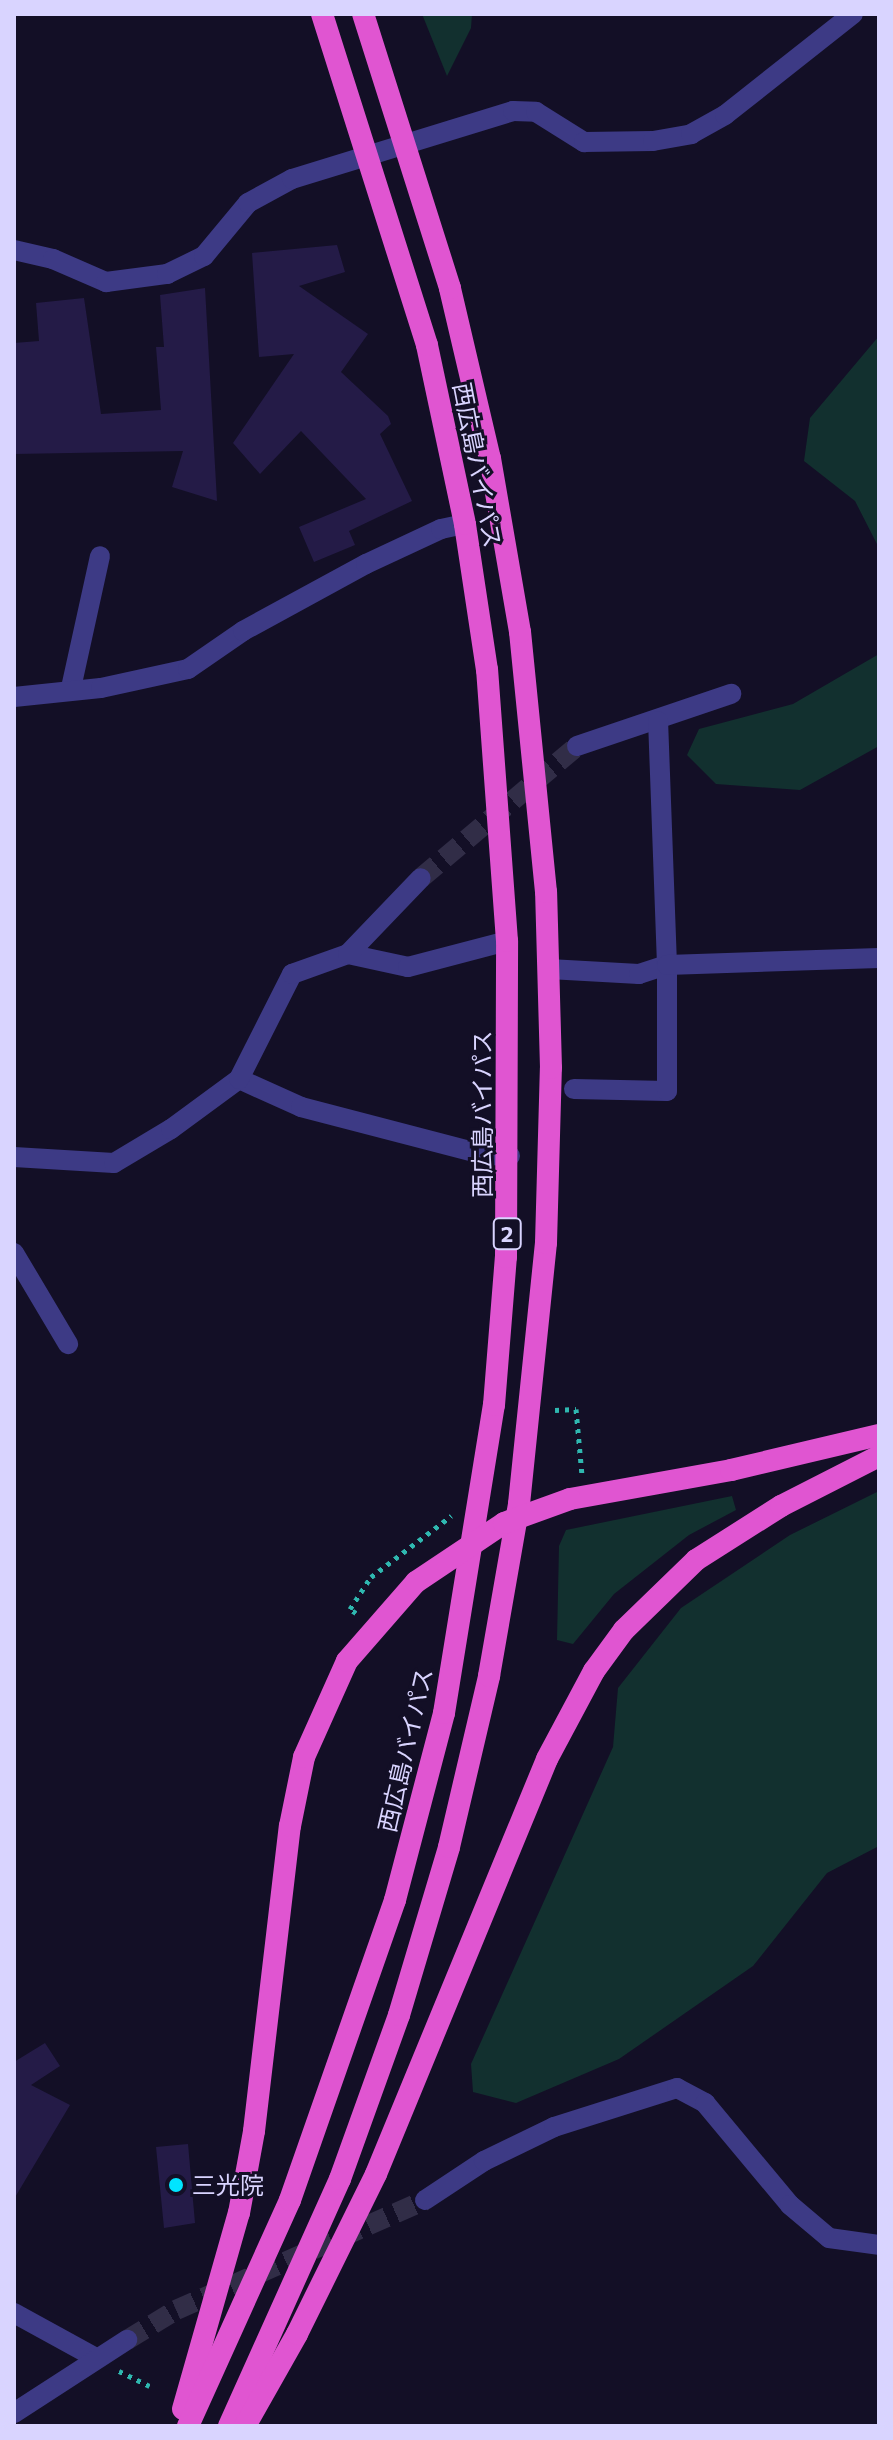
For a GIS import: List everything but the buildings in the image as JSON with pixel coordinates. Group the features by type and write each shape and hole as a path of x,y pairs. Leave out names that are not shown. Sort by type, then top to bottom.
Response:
{"highway":[{"name":"西広島バイパス","path":"188,2426 290,2200 337,2075 395,1900 444,1713 494,1405 510,1156 507,941 487,670 465,524 427,345 322,14"},
{"name":"西広島バイパス","path":"229,2426 306,2260 385,2056 449,1847 489,1676 519,1504 540,1330 550,1155 549,969 537,777 506,545 471,373 408,144 363,14"},
{"path":"179,2426 239,2213 265,2060 295,1791 330,1692 367,1632 416,1582 504,1523 570,1499 761,1464 879,1435"},
{"path":"245,2426 376,2174 557,1736 586,1684 624,1630 696,1560 781,1506 879,1456"}],"street":[{"path":"14,250 53,259 106,282 167,274 204,256 253,200 300,176 525,110 584,142 653,141 691,134 725,115 853,14"},
{"path":"14,697 71,688 101,688 188,669 243,631 366,564 441,529 465,524"},
{"path":"71,688 100,556"},
{"path":"577,746 731,694"},
{"path":"574,1089 667,1091 667,965 658,721"},
{"path":"14,1157 114,1163 239,1079 292,974 348,954 421,878"},
{"path":"348,954 408,967 507,941"},
{"path":"549,969 639,974 667,965 879,958"},
{"path":"239,1079 301,1107 485,1155 510,1156"},
{"path":"14,1253 68,1344"},
{"path":"425,2200 484,2161 554,2127 677,2088 705,2103 790,2205 829,2238 879,2245"},
{"path":"14,2313 94,2357"},
{"path":"14,2413 94,2357 127,2340"}],"path":[{"path":"555,1410 576,1409 582,1470"},
{"path":"350,1609 386,1562 455,1514"}],"green space":[{"path":"422,14 472,14 471,28 447,76"},
{"path":"879,336 879,548 855,501 804,461 810,418"},
{"path":"879,654 879,746 800,790 716,784 687,755 699,729 793,704"},
{"path":"879,1491 879,1846 827,1873 753,1966 619,2059 516,2103 473,2092 471,2064 613,1747 618,1688 681,1608 790,1535"},
{"path":"732,1496 736,1510 689,1535 614,1594 573,1644 557,1640 559,1546 566,1530"}],"tunnel":[{"path":"421,878 577,746"},
{"path":"127,2340 176,2310 425,2200"}],"place":[{"name":"三光院","path":"176,2185"}]}
